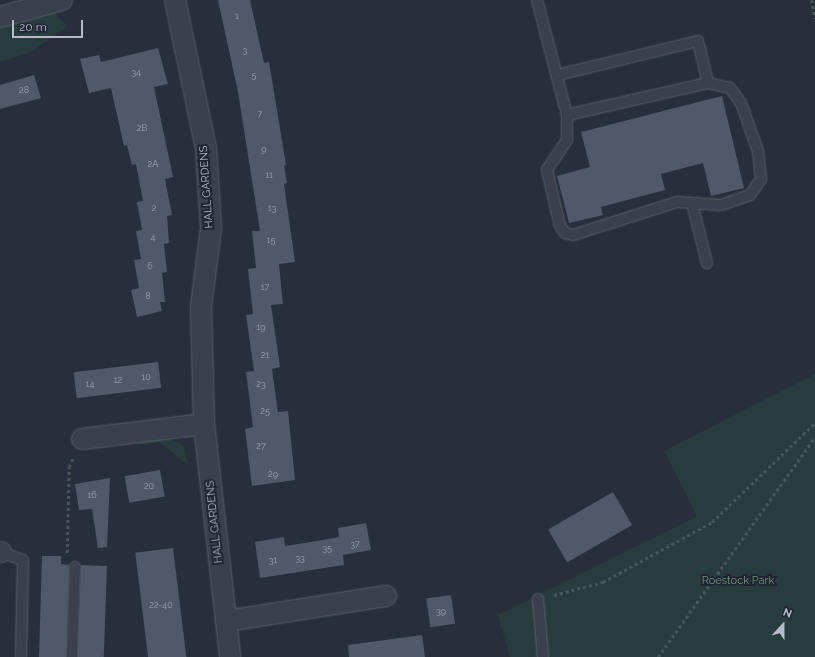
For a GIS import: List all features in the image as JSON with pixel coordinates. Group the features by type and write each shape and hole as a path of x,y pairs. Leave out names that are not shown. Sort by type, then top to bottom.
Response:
{"street":[{"path":"0,17 62,0"},
{"name":"HALL GARDENS","path":"175,0 206,155 211,228 201,307 204,424 230,657"},
{"path":"82,439 204,424"},
{"path":"226,621 386,596"}],"lane":[{"path":"537,0 567,115 567,140 547,170 560,226 565,233 573,235 677,202 721,205 750,195 761,179 758,151 741,103 730,88 708,83 567,115"},
{"path":"557,75 698,42 708,83"},
{"path":"692,203 707,263"},
{"path":"0,552 23,560 21,657"},
{"path":"72,657 75,567"},
{"path":"538,599 543,657"}],"path":[{"path":"812,0 815,19"},
{"path":"538,599 603,582 712,522 815,423"},
{"path":"658,657 815,437"},
{"path":"75,567 66,551 69,467 82,439"}],"green space":[{"path":"54,12 67,26 31,52 0,62 0,28"},
{"name":"Roestock Park","path":"815,374 815,657 510,657 498,615 697,516 664,451"},
{"path":"164,438 180,443 185,449 188,465 160,442 139,445 141,440"}],"building":[{"path":"218,0 250,0 264,63 269,62 286,165 284,166 287,183 284,184 295,262 279,264 283,304 271,305 280,367 272,369 278,412 288,411 295,480 252,486 245,429 253,427 246,372 254,371 246,315 253,314 248,269 256,268 252,231 260,231 238,92"},
{"path":"158,48 168,84 154,87 173,177 165,179 172,215 167,216 169,243 164,244 167,272 162,273 165,302 160,302 162,311 137,317 131,290 139,288 134,260 141,259 136,231 142,230 137,202 143,201 136,164 132,165 127,145 124,146 111,88 89,93 80,59 99,55 101,62"},
{"path":"34,75 41,98 0,109 0,85"},
{"path":"722,96 744,188 711,196 703,163 661,174 665,190 601,207 603,215 569,223 557,176 590,167 581,132"},
{"path":"158,362 161,388 77,398 74,372"},
{"path":"160,470 165,497 129,503 125,476"},
{"path":"110,478 107,547 98,548 92,509 79,510 75,484"},
{"path":"613,492 632,525 567,562 548,530"},
{"path":"366,523 371,550 343,555 344,565 260,578 255,542 284,537 285,546 311,542 339,537 338,528"},
{"path":"173,548 186,657 148,657 135,553"},
{"path":"42,556 61,556 61,564 69,565 66,657 39,657"},
{"path":"81,565 107,566 104,657 78,657"},
{"path":"451,595 455,624 430,627 426,598"},
{"path":"422,635 425,657 349,657 348,645"}]}
